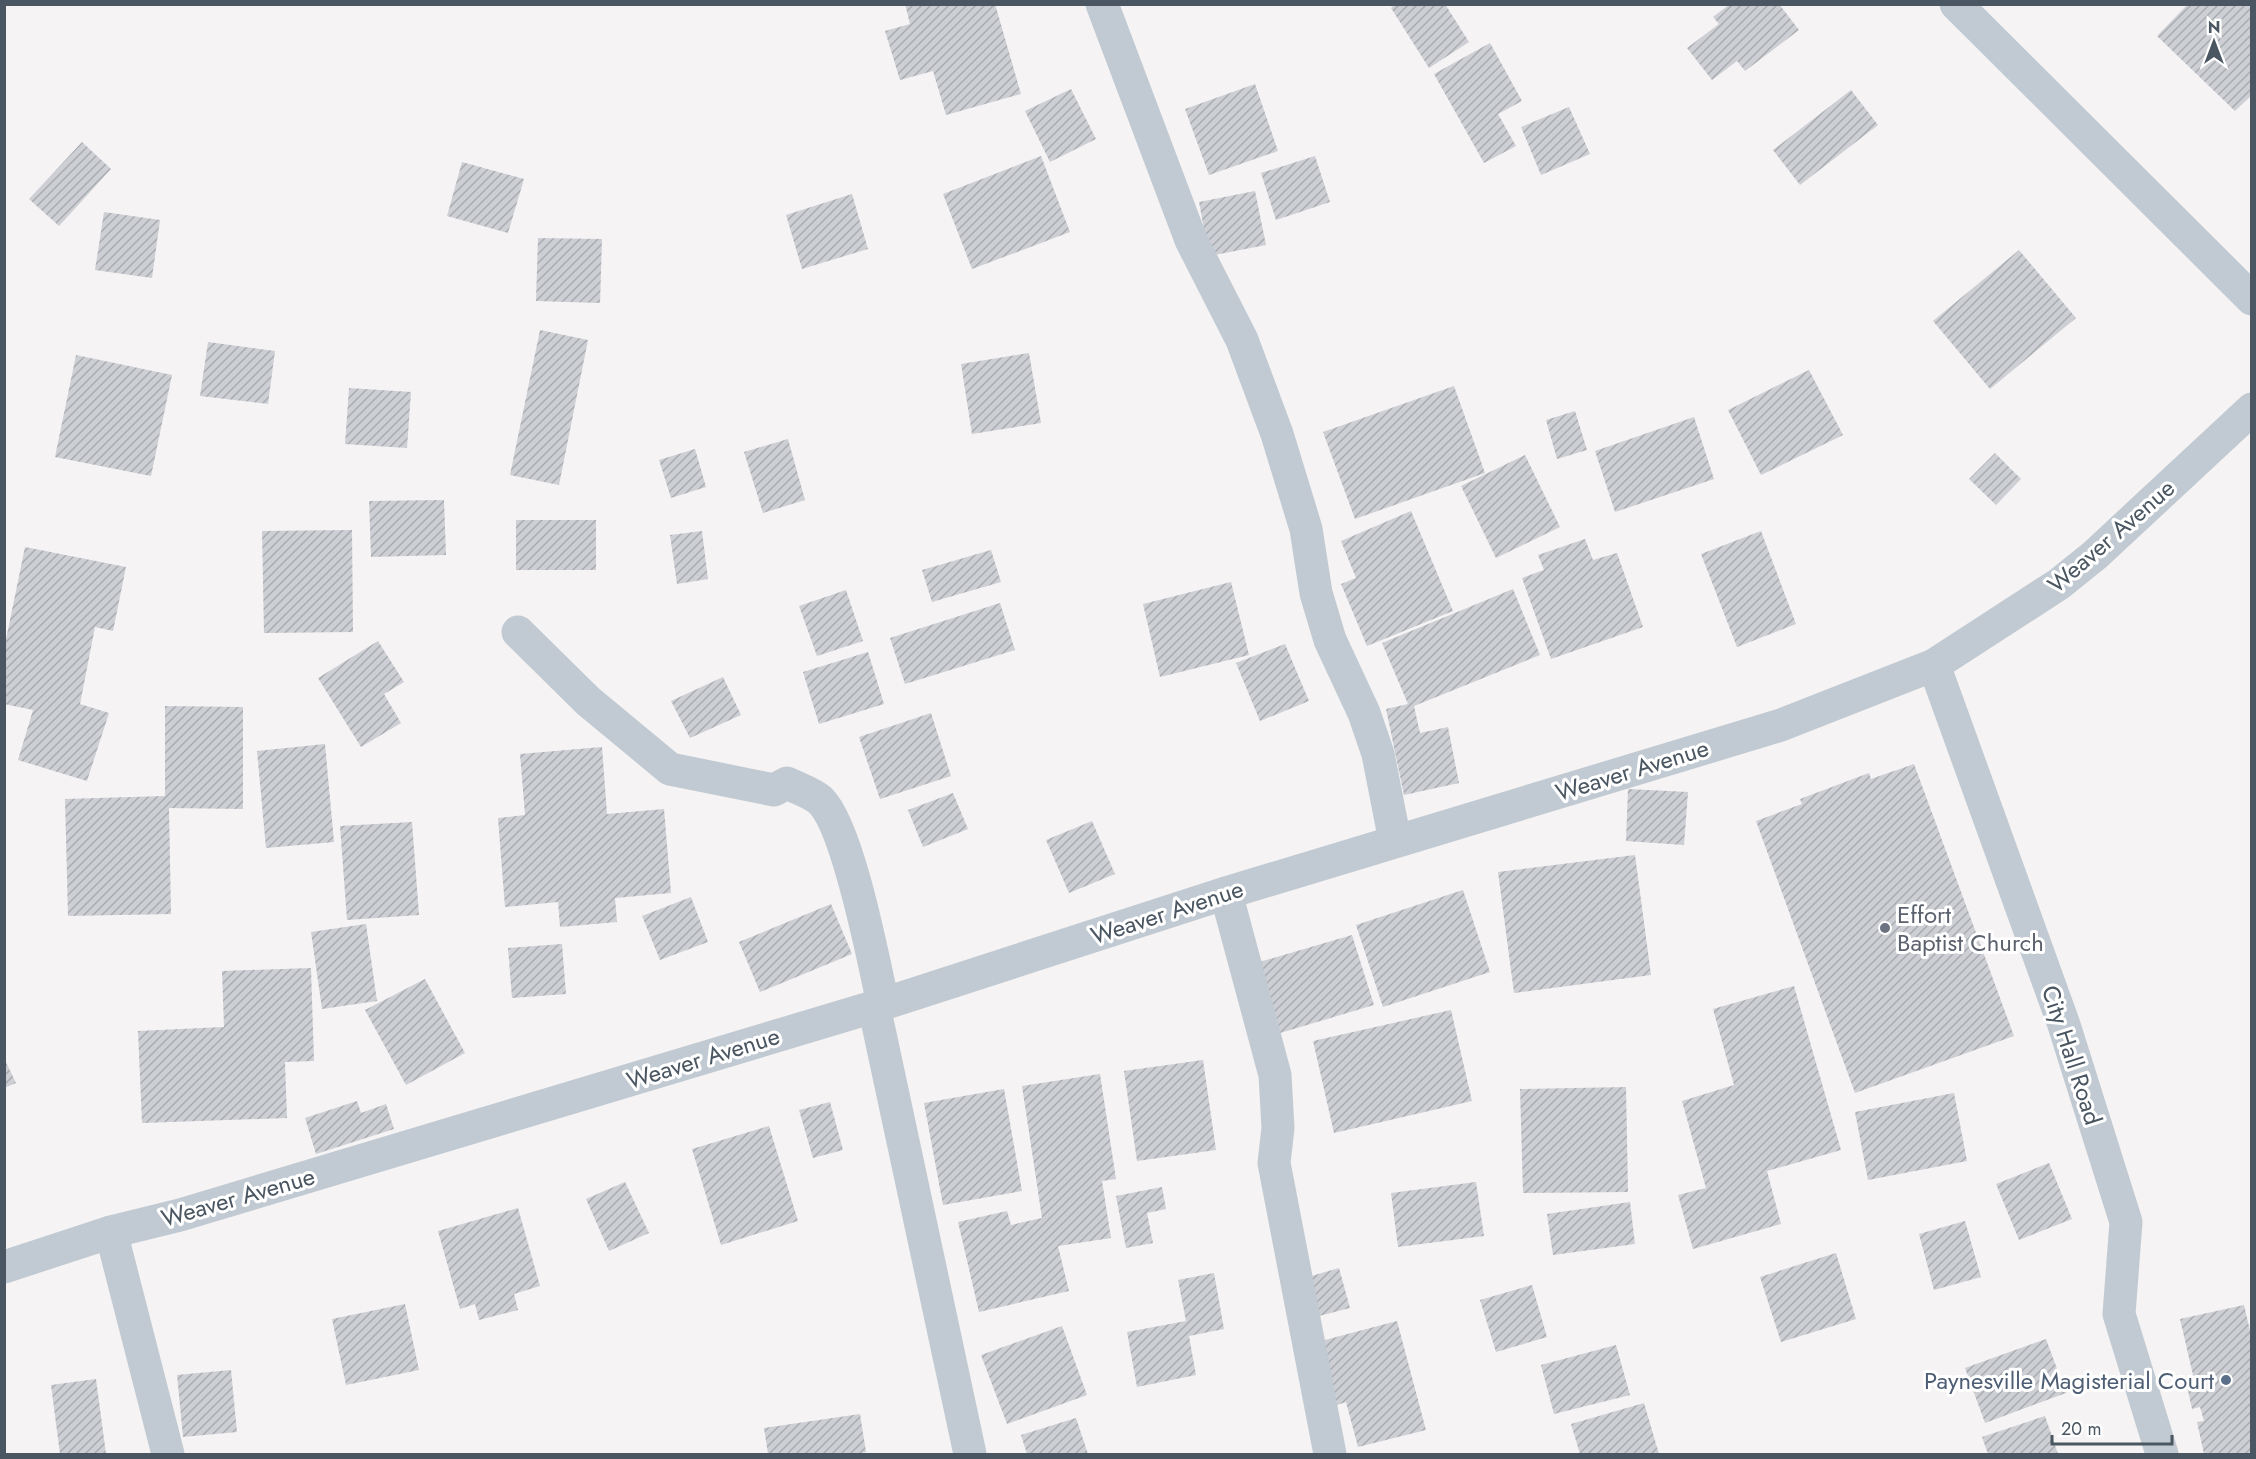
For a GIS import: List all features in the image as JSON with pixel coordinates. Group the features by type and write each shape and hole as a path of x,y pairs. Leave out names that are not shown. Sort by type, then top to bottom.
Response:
{"street":[{"path":"1102,4 1191,240 1242,340 1277,434 1306,530 1316,593 1330,640 1364,713 1378,754 1395,841"},
{"path":"1956,4 2252,299"},
{"name":"Weaver Avenue","path":"4,1267 111,1232 180,1215 879,1005 1226,893 1781,725 1934,665 2059,584 2086,562 2252,409"},
{"path":"518,632 588,701 670,770 774,790 787,783 820,801 837,830 856,886 970,1455"},
{"name":"City Hall Road","path":"1934,665 2064,1025 2126,1222 2119,1314 2162,1455"},
{"path":"1226,893 1275,1076 1278,1128 1274,1163 1330,1455"},
{"path":"111,1232 168,1455"}],"building":[{"path":"905,4 995,4 1021,94 946,115 933,71 900,80 885,31 910,24"},
{"path":"1396,4 1445,4 1469,42 1429,68 1391,8"},
{"path":"1730,4 1779,4 1799,30 1745,71 1737,61 1712,80 1687,48 1719,24 1713,17"},
{"path":"2188,4 2252,4 2252,95 2235,111 2157,36"},
{"path":"1490,43 1522,101 1498,114 1516,146 1484,163 1434,74"},
{"path":"1255,84 1278,151 1209,175 1185,109"},
{"path":"1071,89 1096,139 1050,162 1025,111"},
{"path":"1851,90 1878,125 1800,185 1773,150"},
{"path":"1569,107 1590,154 1541,175 1521,127"},
{"path":"82,142 111,169 59,226 29,199"},
{"path":"1041,156 1070,232 972,269 943,194"},
{"path":"1315,156 1330,202 1276,220 1261,173"},
{"path":"462,162 524,179 508,233 447,216"},
{"path":"1255,191 1266,245 1209,256 1199,202"},
{"path":"852,194 868,249 802,269 786,215"},
{"path":"104,212 160,220 152,278 95,270"},
{"path":"538,238 602,239 600,303 536,301"},
{"path":"2019,250 2076,318 1990,389 1933,321"},
{"path":"540,330 588,340 559,485 510,475"},
{"path":"208,342 275,351 268,404 200,396"},
{"path":"1029,353 1041,423 972,434 961,364"},
{"path":"76,355 172,375 151,476 55,457"},
{"path":"1809,370 1843,435 1761,475 1728,410"},
{"path":"1454,386 1485,473 1355,519 1323,432"},
{"path":"349,388 411,392 407,448 345,444"},
{"path":"1575,411 1587,450 1557,459 1546,420"},
{"path":"1694,417 1714,479 1615,512 1595,451"},
{"path":"788,439 805,500 763,513 744,452"},
{"path":"695,449 706,487 671,498 659,460"},
{"path":"1995,453 2021,479 1996,505 1969,479"},
{"path":"1525,455 1560,527 1496,558 1461,486"},
{"path":"444,500 446,555 371,557 369,501"},
{"path":"1411,511 1453,611 1367,646 1341,584 1356,578 1341,541"},
{"path":"516,520 596,520 596,570 516,570"},
{"path":"352,530 353,632 264,633 262,531"},
{"path":"702,531 708,579 677,584 670,535"},
{"path":"1761,531 1796,624 1737,647 1701,554"},
{"path":"1585,539 1593,560 1617,553 1643,627 1551,659 1522,578 1544,570 1538,555"},
{"path":"25,547 126,567 113,631 95,627 80,704 109,713 87,781 18,760 33,710 4,704 4,649"},
{"path":"991,550 1001,582 932,602 922,570"},
{"path":"1231,582 1249,655 1160,677 1143,604"},
{"path":"1513,589 1540,655 1414,706 1420,733 1448,727 1459,783 1404,795 1386,709 1408,704 1382,643"},
{"path":"846,590 863,641 817,656 799,606"},
{"path":"1000,603 1015,650 905,684 890,638"},
{"path":"378,641 404,682 384,694 401,723 361,747 318,678"},
{"path":"1285,644 1309,701 1260,721 1236,663"},
{"path":"868,652 884,704 819,724 803,672"},
{"path":"723,677 741,715 690,738 671,701"},
{"path":"165,706 243,707 243,809 169,808 171,914 68,916 65,799 165,796"},
{"path":"931,713 951,776 880,799 859,737"},
{"path":"325,744 334,842 266,848 257,751"},
{"path":"602,747 607,814 664,809 671,893 615,898 617,922 560,927 558,902 505,907 498,818 525,815 520,754"},
{"name":"Effort Baptist Church","path":"1914,764 2014,1036 1855,1093 1756,821 1802,804 1800,799 1869,773 1871,779"},
{"path":"1628,789 1688,792 1684,845 1626,841"},
{"path":"953,793 968,829 923,847 908,810"},
{"path":"1092,821 1115,874 1069,893 1046,840"},
{"path":"412,822 419,915 347,920 340,826"},
{"path":"1635,855 1651,975 1514,993 1498,872"},
{"path":"1463,890 1490,972 1383,1007 1356,925"},
{"path":"691,897 708,942 660,960 642,916"},
{"path":"831,904 852,954 760,992 739,942"},
{"path":"366,924 377,1001 322,1009 311,932"},
{"path":"1352,935 1374,1005 1277,1034 1256,963"},
{"path":"562,944 566,994 512,998 508,948"},
{"path":"311,968 314,1061 285,1062 287,1118 142,1123 138,1031 224,1027 222,971"},
{"path":"425,979 465,1053 406,1085 365,1010"},
{"path":"1794,986 1841,1150 1767,1171 1781,1224 1693,1249 1678,1195 1706,1188 1682,1101 1734,1085 1713,1009"},
{"path":"1451,1010 1472,1101 1334,1133 1313,1041"},
{"path":"4,1058 16,1083 4,1088"},
{"path":"1203,1060 1216,1150 1137,1161 1124,1071"},
{"path":"1100,1074 1116,1179 1102,1181 1111,1238 1058,1246 1069,1291 979,1312 958,1222 1007,1211 1011,1225 1042,1218 1022,1086"},
{"path":"1626,1087 1628,1192 1523,1193 1520,1089"},
{"path":"1004,1089 1022,1191 943,1205 924,1103"},
{"path":"1954,1093 1967,1161 1868,1180 1855,1112"},
{"path":"357,1101 361,1113 386,1104 394,1129 316,1154 305,1118"},
{"path":"830,1102 843,1150 813,1158 799,1110"},
{"path":"769,1126 798,1221 721,1245 692,1149"},
{"path":"2049,1163 2072,1219 2019,1240 1996,1184"},
{"path":"625,1182 649,1233 609,1251 586,1199"},
{"path":"1476,1182 1484,1236 1398,1247 1391,1193"},
{"path":"1162,1187 1166,1209 1147,1213 1153,1243 1126,1248 1116,1196"},
{"path":"1630,1202 1635,1244 1553,1255 1547,1214"},
{"path":"518,1208 540,1286 514,1294 518,1310 479,1320 475,1304 460,1309 438,1231"},
{"path":"1965,1221 1981,1277 1934,1290 1919,1234"},
{"path":"1836,1253 1856,1319 1781,1342 1760,1277"},
{"path":"1339,1268 1350,1308 1319,1316 1308,1277"},
{"path":"1214,1273 1224,1329 1189,1336 1196,1375 1137,1387 1127,1332 1186,1321 1178,1280"},
{"path":"1532,1285 1547,1337 1496,1352 1480,1300"},
{"path":"405,1304 419,1370 346,1385 332,1319"},
{"path":"2244,1305 2252,1339 2252,1454 2204,1454 2197,1422 2204,1421 2200,1407 2192,1409 2185,1377 2193,1375 2180,1319"},
{"path":"1397,1321 1426,1430 1358,1447 1346,1402 1337,1405 1321,1341"},
{"path":"1062,1326 1087,1395 1007,1424 981,1355"},
{"path":"2046,1339 2066,1393 1985,1423 1965,1368"},
{"path":"1616,1345 1630,1395 1554,1414 1541,1365"},
{"path":"231,1370 237,1432 183,1437 177,1375"},
{"path":"96,1379 106,1454 60,1454 51,1385"},
{"path":"1644,1403 1659,1454 1580,1454 1571,1424"},
{"path":"860,1414 866,1452 768,1454 764,1428"},
{"path":"2045,1416 2058,1454 1988,1454 1982,1437"},
{"path":"1076,1418 1088,1454 1027,1454 1021,1435"}],"place":[{"name":"Effort Baptist Church","path":"1885,928"},
{"name":"Paynesville Magisterial Court","path":"2226,1380"}]}
